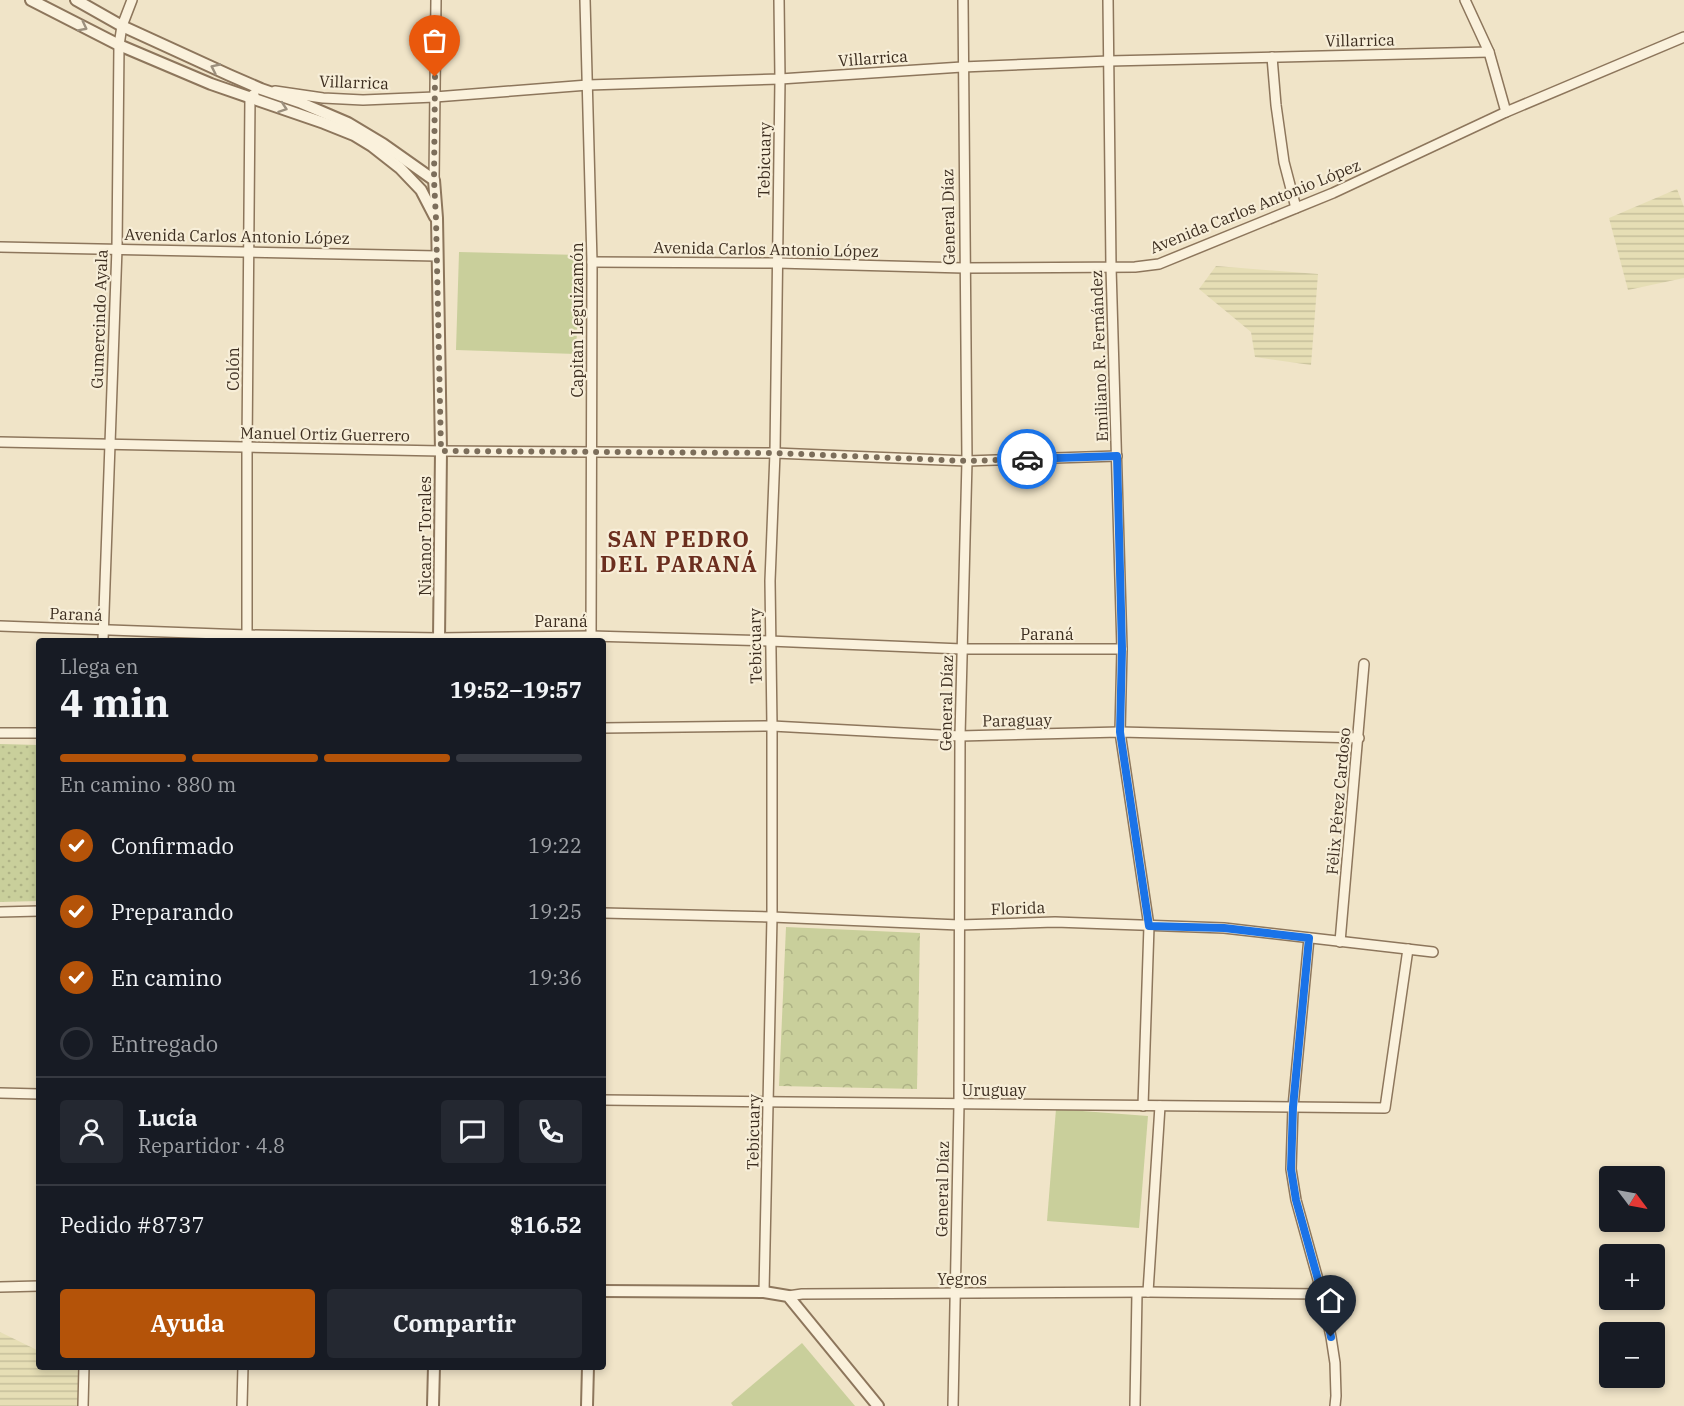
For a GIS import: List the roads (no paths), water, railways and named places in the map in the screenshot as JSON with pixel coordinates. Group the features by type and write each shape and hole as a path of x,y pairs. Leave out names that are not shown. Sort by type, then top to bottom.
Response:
{"street":[{"path":"31,0 119,45 211,84 345,130 372,146 400,168 421,190 436,219"},
{"name":"Villarrica","path":"76,0 122,26 261,89 348,123 383,144 434,180"},
{"name":"Gumercindo Ayala","path":"103,638 117,248 119,45 122,26 132,0"},
{"name":"Nicanor Torales","path":"436,0 434,180 441,451 439,638"},
{"name":"Capitan Leguizamón","path":"585,0 592,262 591,638"},
{"name":"Tebicuary","path":"764,1292 771,917 772,726 769,641 775,453 779,0"},
{"name":"General Díaz","path":"953,1406 959,1104 960,736 967,461 963,0"},
{"name":"Emiliano R. Fernández","path":"1108,0 1111,267 1122,649 1120,732 1149,926 1143,1106"},
{"path":"1464,0 1489,52 1506,112"},
{"name":"Avenida Carlos Antonio López","path":"592,262 964,268 1135,267 1159,264 1333,193 1506,112 1684,37"},
{"name":"Villarrica","path":"261,89 342,99 435,97 588,85 780,79 962,67 1109,61 1489,52"},
{"path":"1272,57 1284,162 1296,208"},
{"path":"250,97 261,89"},
{"name":"Colón","path":"247,638 250,97"},
{"name":"Avenida Carlos Antonio López","path":"0,247 437,256"},
{"name":"Manuel Ortiz Guerrero","path":"0,442 441,451 775,453 967,461 1117,456"},
{"name":"Paraná","path":"0,626 247,638"},
{"name":"Paraná","path":"606,638 769,641 962,649 1122,649"},
{"name":"Félix Pérez Cardoso","path":"1340,942 1364,663"},
{"name":"Paraguay","path":"606,728 772,726 960,736 1120,732 1359,738"},
{"path":"0,733 36,734"},
{"path":"0,912 36,911"},
{"name":"Florida","path":"606,913 959,925 1055,922 1224,928 1433,952"},
{"path":"1309,938 1293,1107 1291,1169 1294,1190 1322,1294 1335,1363 1335,1406"},
{"name":"Uruguay","path":"606,1100 1385,1108 1408,949"},
{"path":"0,1093 36,1094"},
{"path":"1148,1292 1160,1106"},
{"path":"0,1287 36,1286"},
{"name":"Yegros","path":"606,1291 764,1292 788,1296 802,1294 1148,1292 1322,1294"},
{"path":"1135,1406 1137,1293"},
{"path":"788,1296 878,1406"},
{"path":"83,1406 84,1370"},
{"path":"242,1406 243,1370"},
{"path":"433,1406 434,1370"},
{"path":"587,1406 588,1370"}],"district":[{"name":"SAN PEDRO DEL PARANÁ","path":"679,550"}]}
